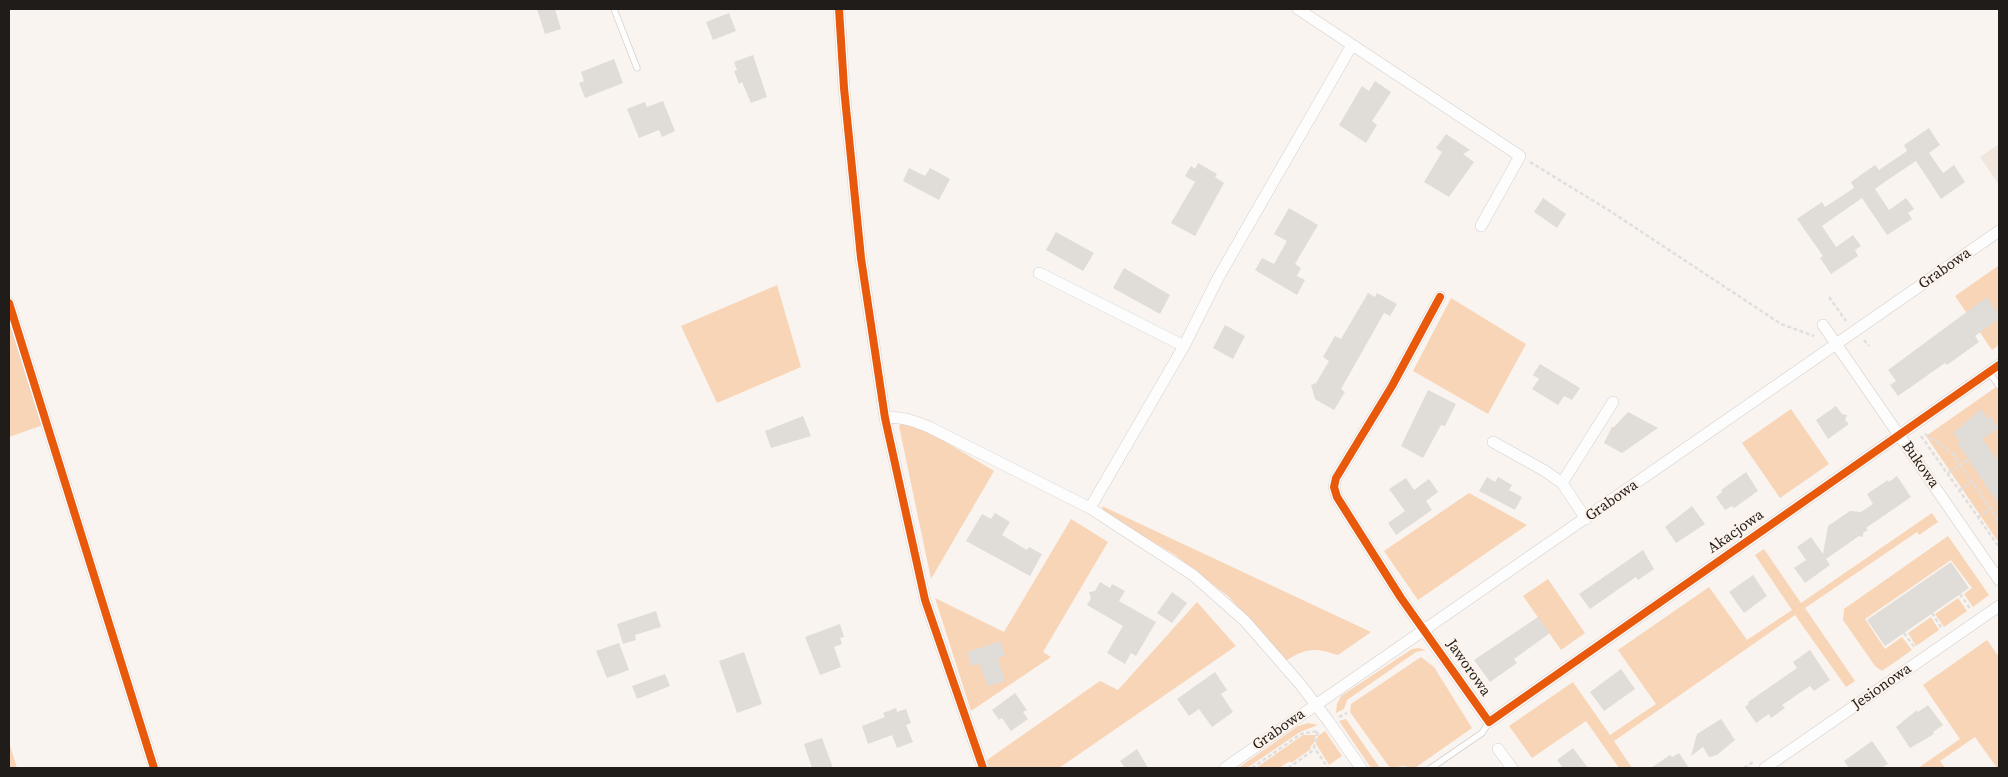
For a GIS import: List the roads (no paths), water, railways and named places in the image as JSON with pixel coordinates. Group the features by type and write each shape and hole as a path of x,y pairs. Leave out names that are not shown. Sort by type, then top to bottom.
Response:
{"street":[{"path":"839,9 861,258 885,418 925,600 983,768"},
{"path":"1298,9 1520,156 1481,226"},
{"path":"1090,508 1184,346 1206,299 1352,46"},
{"name":"Grabowa","path":"1224,768 1586,519 1999,231"},
{"path":"1039,273 1184,346"},
{"name":"Jaworowa","path":"1440,297 1392,386 1334,483 1337,497 1401,598 1489,722"},
{"path":"9,303 154,768"},
{"name":"Bukowa","path":"1822,325 1999,580"},
{"name":"Akacjowa","path":"1489,722 1999,365"},
{"path":"1562,483 1612,402"},
{"path":"885,418 897,416 930,428 1090,508 1170,559 1212,590 1245,621 1316,705 1361,768"},
{"path":"1493,442 1545,471 1562,483 1586,519"},
{"name":"Jesionowa","path":"1765,768 1999,606"},
{"path":"1498,749 1512,768"}],"lane":[{"path":"614,9 637,68"},
{"path":"1989,372 1999,386"},
{"path":"1431,768 1482,733 1489,722"}]}
